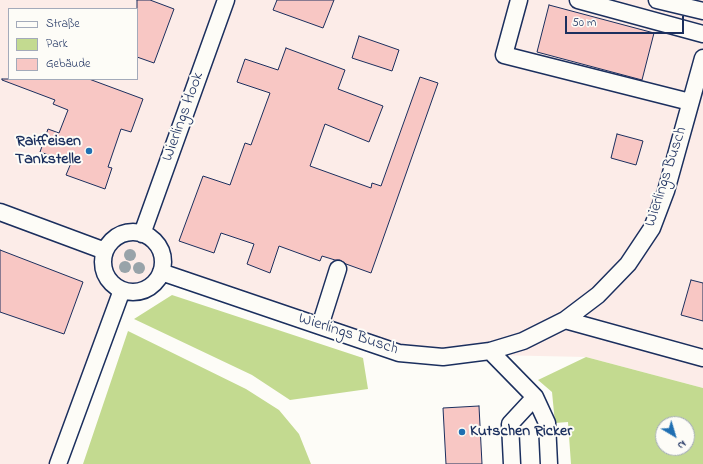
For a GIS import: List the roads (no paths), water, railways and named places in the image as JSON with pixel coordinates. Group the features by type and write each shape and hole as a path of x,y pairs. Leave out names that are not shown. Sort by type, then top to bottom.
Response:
{"street":[{"name":"Wierlings Hook","path":"142,234 226,0"},
{"path":"519,0 504,55 696,94"},
{"path":"578,0 703,34"},
{"path":"657,0 703,11"},
{"name":"Wierlings Busch","path":"161,272 399,353 443,356 490,351 523,341 565,320 598,295 628,264 652,228 666,191 696,94 703,58"},
{"path":"0,212 105,251"},
{"path":"131,232 142,234 150,238 157,245 161,253 163,262 161,272 157,280 144,290 135,292 122,290 112,284 105,274 103,263 105,251 111,242 120,235 131,232"},
{"path":"320,326 338,269"},
{"path":"58,464 122,290"},
{"path":"565,320 703,358"},
{"path":"490,351 534,398 546,423 549,464"},
{"path":"512,464 510,424 534,398"}],"place":[{"name":"Raiffeisen Tankstelle","path":"89,151"},
{"name":"Kutschen Ricker","path":"462,432"}]}
